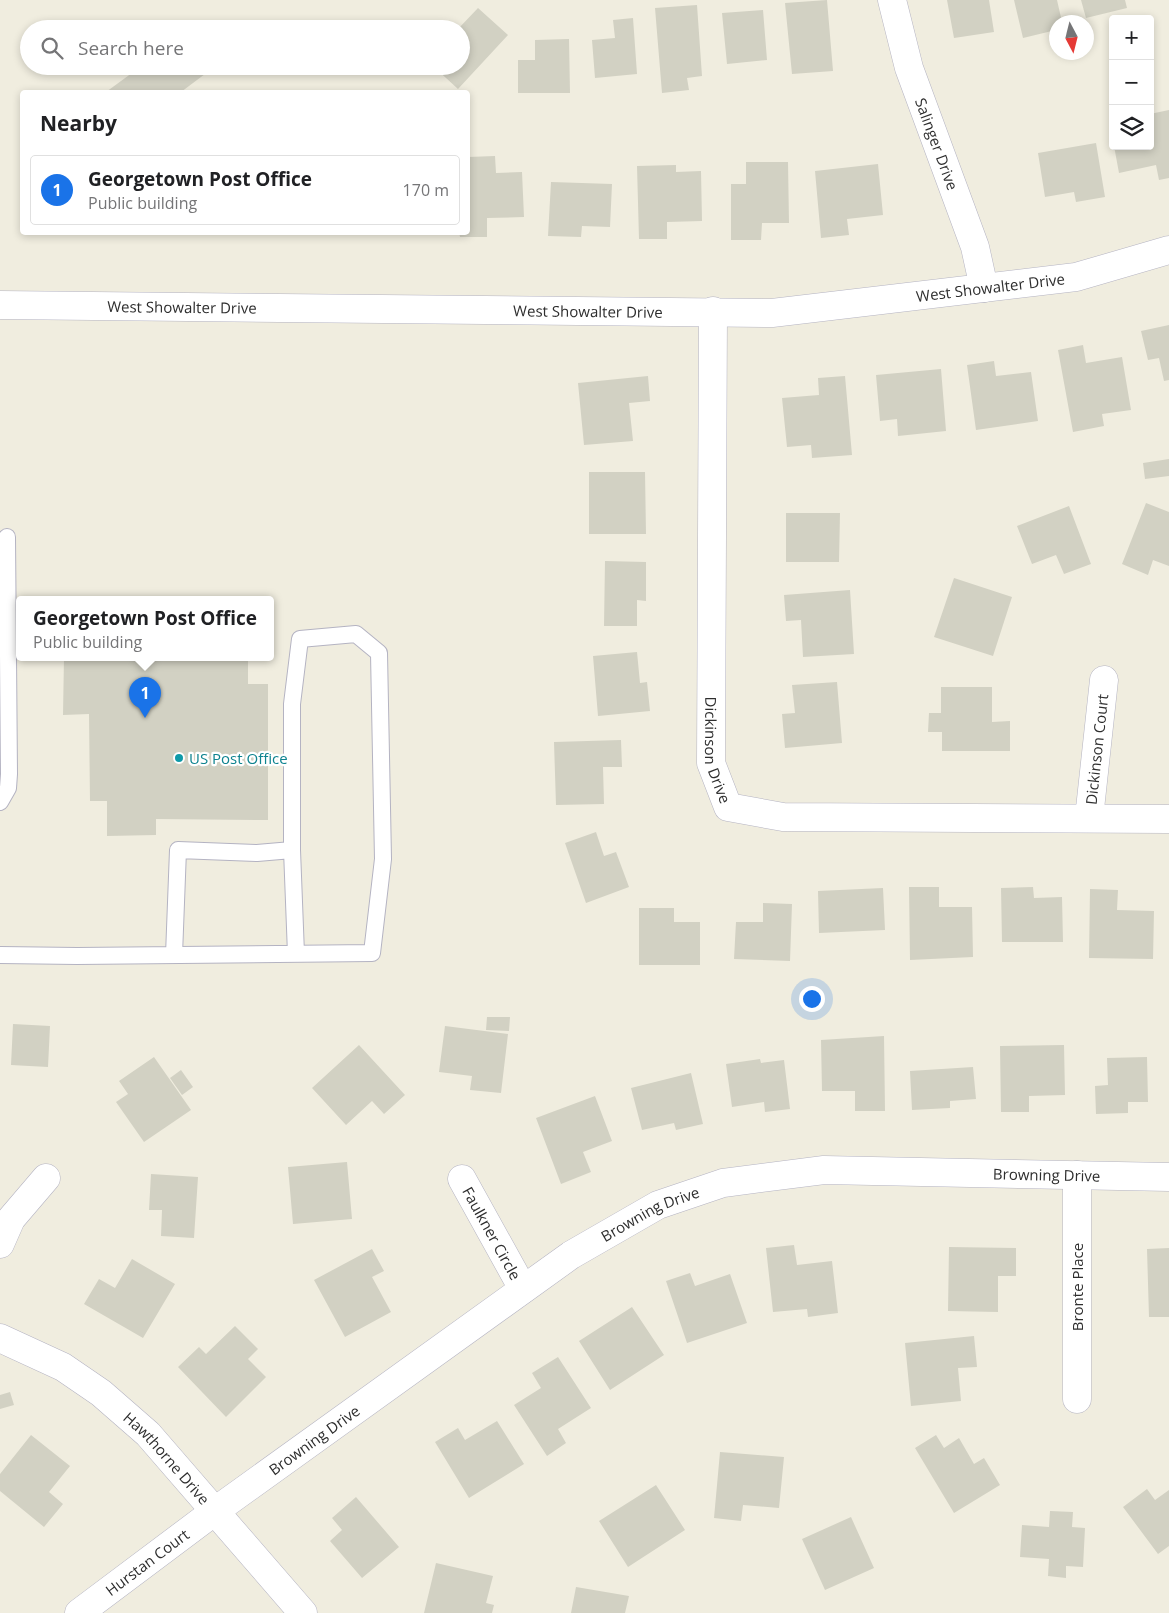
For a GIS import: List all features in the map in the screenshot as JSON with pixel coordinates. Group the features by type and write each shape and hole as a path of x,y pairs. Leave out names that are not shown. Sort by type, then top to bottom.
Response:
{"street":[{"name":"Salinger Drive","path":"892,0 909,68 975,247 984,288"},
{"name":"West Showalter Drive","path":"0,304 772,313 1076,277 1169,250"},
{"name":"Dickinson Drive","path":"713,311 711,763 728,807 783,816 1169,819"},
{"name":"Dickinson Court","path":"1089,818 1104,680"},
{"name":"Browning Drive","path":"214,1510 571,1255 658,1205 723,1182 824,1170 1169,1177"},
{"name":"Bronte Place","path":"1076,1175 1077,1399"},
{"path":"0,1244 12,1219 46,1178"},
{"name":"Faulkner Circle","path":"462,1179 523,1289"},
{"name":"Hawthorne Drive","path":"0,1338 63,1366 101,1393 148,1434 304,1613"},
{"name":"Hurstan Court","path":"78,1613 214,1510"}],"lane":[{"path":"0,802 8,788 9,774 7,537"},
{"path":"0,955 174,955 296,954 372,953 383,859 379,653 356,634 300,638 292,704 292,850 296,954"},
{"path":"174,955 178,850 257,854 292,850"}],"building":[{"path":"827,0 833,71 792,74 785,3"},
{"path":"947,0 989,0 994,32 954,38"},
{"path":"1014,0 1057,0 1060,15 1049,15 1049,32 1023,38"},
{"path":"1081,0 1125,0 1127,8 1094,16 1085,15"},
{"path":"697,5 702,76 687,78 689,90 662,93 655,8"},
{"path":"478,8 508,35 458,89 443,75 470,75 470,20 467,20"},
{"path":"763,10 767,60 727,64 722,13"},
{"path":"633,18 637,74 595,78 592,40 615,38 613,20"},
{"path":"569,39 570,93 518,93 518,60 535,60 535,40"},
{"path":"129,75 204,75 184,90 109,90"},
{"path":"1169,110 1169,178 1159,180 1156,165 1119,173 1115,150 1154,150 1154,113"},
{"path":"1096,143 1105,197 1076,202 1074,192 1045,197 1038,153"},
{"path":"495,156 496,173 522,172 524,217 487,218 487,237 460,237 460,235 470,235 470,157"},
{"path":"746,162 788,162 789,223 762,223 761,240 731,240 731,184 746,184"},
{"path":"878,164 883,215 847,219 849,235 821,238 815,171"},
{"path":"676,165 676,172 701,171 702,221 667,222 667,239 639,239 637,166"},
{"path":"551,182 612,184 610,227 582,226 581,237 548,236"},
{"path":"1169,325 1169,380 1164,381 1159,358 1148,360 1141,331"},
{"path":"1083,345 1086,363 1122,357 1131,410 1102,414 1104,426 1073,432 1058,350"},
{"path":"994,361 996,376 1031,372 1038,421 976,430 967,365"},
{"path":"941,369 946,431 898,436 897,419 880,421 876,375"},
{"path":"648,376 650,401 629,403 633,441 584,445 578,383"},
{"path":"845,376 852,455 812,458 811,445 787,447 782,398 819,395 818,378"},
{"path":"1169,459 1169,476 1145,479 1143,463"},
{"path":"589,472 645,472 646,534 589,534"},
{"path":"1146,503 1169,512 1169,566 1153,560 1148,575 1122,564"},
{"path":"1069,506 1091,564 1064,574 1056,555 1032,564 1017,526"},
{"path":"786,513 840,513 839,562 786,562"},
{"path":"605,561 646,562 646,601 637,600 637,626 604,626"},
{"path":"954,578 1012,597 993,656 934,637"},
{"path":"850,590 854,654 803,657 801,620 786,621 784,595"},
{"path":"637,652 640,683 647,682 650,711 598,716 593,656"},
{"name":"US Post Office","path":"64,661 248,661 248,684 268,684 268,820 156,819 156,835 107,836 107,801 90,801 89,714 63,715"},
{"path":"837,682 842,743 785,748 782,714 795,713 792,685"},
{"path":"941,687 992,687 992,722 1010,721 1010,751 942,751 942,732 928,732 929,713 941,713"},
{"path":"621,740 622,767 603,767 604,804 556,805 554,742"},
{"path":"596,832 604,856 616,852 629,887 586,903 565,843"},
{"path":"909,887 939,887 939,907 972,907 973,957 910,960"},
{"path":"1033,887 1034,898 1062,897 1063,942 1002,942 1001,888"},
{"path":"883,888 885,930 819,933 818,891"},
{"path":"1090,889 1118,890 1117,910 1154,911 1153,959 1089,958"},
{"path":"763,903 792,904 790,961 734,959 736,922 763,922"},
{"path":"639,908 674,908 674,922 700,922 700,965 639,965"},
{"path":"487,1017 510,1017 509,1031 486,1030"},
{"path":"13,1024 50,1026 48,1067 11,1065"},
{"path":"445,1026 508,1034 501,1093 470,1090 472,1076 439,1072"},
{"path":"884,1036 885,1111 855,1111 855,1091 822,1091 821,1040"},
{"path":"359,1045 405,1095 384,1114 372,1101 346,1125 312,1088"},
{"path":"1064,1045 1065,1095 1029,1096 1029,1112 1001,1112 1000,1046"},
{"path":"154,1057 191,1110 144,1142 116,1102 128,1094 119,1081"},
{"path":"1147,1057 1148,1102 1128,1102 1128,1113 1096,1114 1095,1086 1108,1085 1107,1058"},
{"path":"760,1059 761,1063 784,1060 790,1109 765,1112 764,1102 732,1107 726,1064"},
{"path":"973,1067 976,1099 950,1101 950,1108 912,1110 910,1071"},
{"path":"181,1070 193,1087 182,1095 170,1078"},
{"path":"691,1073 703,1124 676,1130 674,1123 642,1130 631,1088"},
{"path":"595,1096 612,1141 583,1152 591,1172 561,1184 536,1118"},
{"path":"347,1162 352,1219 293,1224 288,1167"},
{"path":"151,1174 198,1177 194,1238 161,1236 162,1210 149,1210"},
{"path":"794,1245 797,1265 832,1261 838,1313 808,1317 807,1309 773,1312 766,1248"},
{"path":"949,1247 1016,1248 1016,1276 998,1276 998,1312 948,1311"},
{"path":"1169,1248 1169,1317 1149,1317 1147,1249"},
{"path":"372,1249 384,1271 372,1277 391,1312 345,1337 314,1280"},
{"path":"132,1259 175,1284 143,1338 84,1304 99,1279 115,1288"},
{"path":"690,1273 695,1286 730,1274 747,1323 687,1343 666,1281"},
{"path":"632,1307 664,1355 610,1390 579,1341"},
{"path":"235,1326 258,1349 248,1359 266,1377 226,1417 178,1367 199,1347 206,1354"},
{"path":"974,1336 977,1367 958,1368 961,1401 911,1406 905,1343"},
{"path":"558,1357 591,1408 558,1429 566,1443 547,1456 514,1405 541,1388 532,1373"},
{"path":"10,1392 14,1405 0,1409 0,1395"},
{"path":"497,1421 524,1464 469,1498 435,1442 458,1428 465,1440"},
{"path":"31,1435 70,1466 49,1492 63,1504 44,1527 0,1491 0,1474"},
{"path":"936,1435 944,1448 959,1438 974,1464 984,1458 1000,1485 954,1513 915,1448"},
{"path":"720,1452 784,1457 779,1508 743,1505 741,1521 714,1518"},
{"path":"656,1485 685,1530 628,1567 599,1521"},
{"path":"1147,1489 1155,1500 1169,1490 1169,1546 1158,1554 1123,1507"},
{"path":"356,1497 399,1547 362,1578 330,1541 342,1530 332,1518"},
{"path":"1050,1511 1073,1512 1072,1527 1085,1528 1083,1567 1066,1566 1066,1578 1048,1576 1049,1559 1020,1557 1022,1525 1049,1527"},
{"path":"851,1517 874,1568 825,1590 802,1539"},
{"path":"436,1563 493,1576 486,1603 494,1605 492,1613 424,1613"},
{"path":"576,1587 629,1596 625,1613 571,1613"}],"place":[{"name":"Georgetown Post Office","path":"145,718"},
{"name":"US Post Office","path":"179,758"}]}
